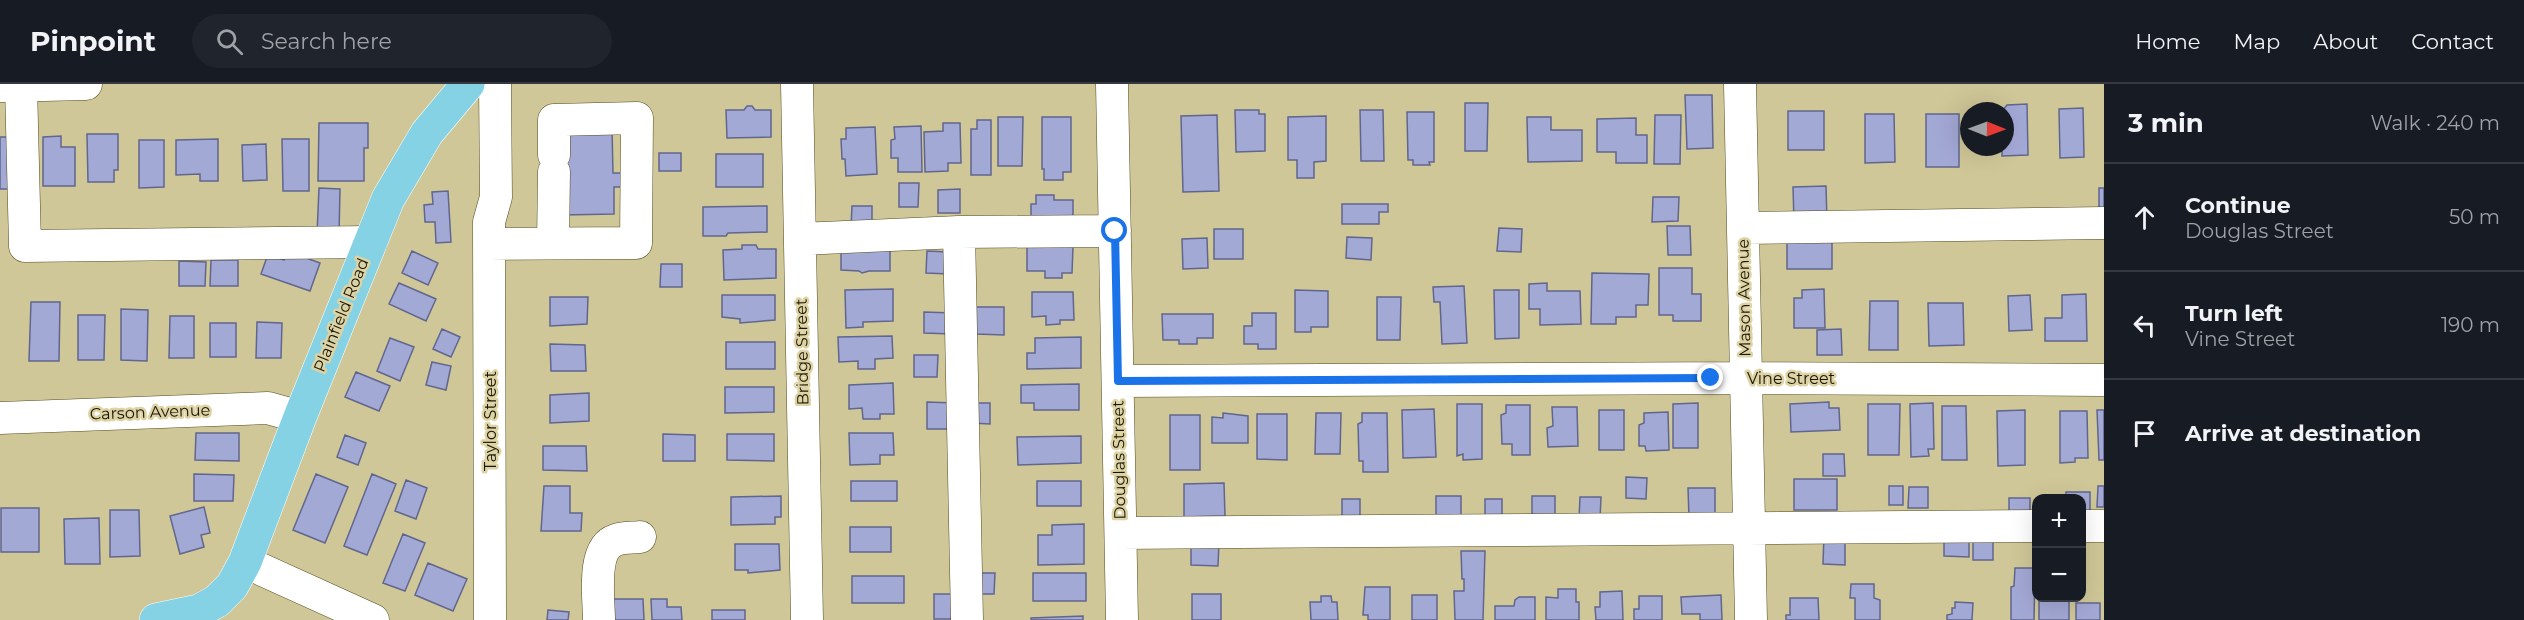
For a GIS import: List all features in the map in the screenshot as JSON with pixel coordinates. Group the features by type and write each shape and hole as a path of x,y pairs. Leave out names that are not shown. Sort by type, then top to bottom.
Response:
{"main road":[{"name":"Plainfield Road","path":"156,620 199,611 217,601 232,586 245,562 300,417 388,199 427,133 468,84"}],"street":[{"path":"86,84 26,85 25,246 371,242"},
{"name":"Taylor Street","path":"479,84 480,198 489,233"},
{"name":"Taylor Street","path":"490,620 489,233 496,197 495,84"},
{"name":"Bridge Street","path":"797,84 807,620"},
{"name":"Douglas Street","path":"1112,84 1122,620"},
{"name":"Mason Avenue","path":"1740,84 1751,620"},
{"path":"489,233 553,243 636,243 637,118 554,120 553,243"},
{"path":"1743,228 2104,223"},
{"path":"800,239 959,232 1115,231"},
{"path":"959,232 967,620"},
{"name":"Vine Street","path":"1118,381 1746,378 2104,380"},
{"name":"Carson Avenue","path":"0,418 268,408 300,417"},
{"path":"1121,533 2032,526"},
{"path":"2086,526 2104,526"},
{"path":"599,620 599,562 605,547 616,540 640,537"},
{"path":"245,562 373,620"}],"building":[{"path":"1685,95 1712,95 1713,148 1687,149"},
{"path":"1465,103 1488,103 1487,151 1465,151"},
{"path":"2027,104 2028,155 2014,156 2014,105"},
{"path":"747,106 752,106 755,110 771,110 771,137 727,138 726,110 744,110"},
{"path":"2083,108 2084,157 2060,158 2059,109"},
{"path":"1235,110 1259,110 1259,114 1265,114 1265,151 1236,152"},
{"path":"1360,110 1383,110 1384,161 1361,161"},
{"path":"1788,111 1824,111 1824,150 1788,150"},
{"path":"1407,112 1434,112 1434,162 1429,162 1430,165 1413,165 1413,160 1408,160"},
{"path":"1865,114 1894,114 1895,162 1865,163"},
{"path":"1926,114 1959,114 1959,167 1926,167"},
{"path":"1217,115 1219,191 1183,192 1181,116"},
{"path":"1655,115 1681,115 1680,164 1654,164"},
{"path":"1326,116 1326,161 1314,162 1314,178 1297,178 1297,160 1288,160 1288,117"},
{"path":"998,117 1023,117 1022,166 998,166"},
{"path":"1042,117 1071,117 1071,172 1063,172 1063,180 1044,180"},
{"path":"1527,117 1551,117 1551,130 1582,130 1582,161 1528,162"},
{"path":"1636,118 1636,135 1647,135 1647,163 1616,163 1616,152 1597,152 1597,119"},
{"path":"977,120 991,120 991,175 971,175 971,129 977,129"},
{"path":"319,123 368,123 368,148 364,148 364,181 318,181"},
{"path":"943,123 960,123 961,163 948,163 948,171 925,172 924,132 943,131"},
{"path":"561,125 612,129 613,173 622,173 622,187 614,187 614,214 563,215"},
{"path":"921,126 922,172 898,172 898,158 891,158 891,140 895,139 894,127"},
{"path":"875,127 877,174 846,176 841,139 846,139 846,128"},
{"path":"87,134 118,134 118,170 114,170 114,182 88,182"},
{"path":"61,136 61,147 75,147 75,186 43,186 43,137"},
{"path":"0,137 13,137 14,189 0,189"},
{"path":"218,139 218,181 200,181 200,174 176,175 176,140"},
{"path":"282,139 309,139 309,191 283,191"},
{"path":"139,140 164,140 164,187 139,188"},
{"path":"266,144 267,180 243,181 242,145"},
{"path":"659,153 681,153 681,171 659,171"},
{"path":"716,154 763,154 763,187 716,187"},
{"path":"899,183 919,183 918,207 899,207"},
{"path":"1826,186 1827,222 1794,222 1793,187"},
{"path":"319,188 340,189 339,235 317,234"},
{"path":"2099,188 2104,188 2104,219 2099,219"},
{"path":"960,189 960,213 938,213 938,190"},
{"path":"448,191 451,242 436,243 435,222 425,222 424,205 433,204 432,192"},
{"path":"1036,195 1054,195 1054,200 1073,200 1073,227 1031,219 1031,204 1036,204"},
{"path":"1653,197 1679,197 1678,221 1652,222"},
{"path":"1342,204 1388,204 1388,212 1379,212 1379,224 1342,224"},
{"path":"767,206 767,232 703,236 703,207"},
{"path":"852,206 872,206 872,227 851,227"},
{"path":"1667,226 1690,226 1691,255 1668,255"},
{"path":"1499,228 1522,229 1521,252 1497,251"},
{"path":"1214,229 1243,229 1243,259 1214,259"},
{"path":"1347,237 1372,238 1371,260 1346,258"},
{"path":"1787,237 1832,237 1832,269 1787,269"},
{"path":"1207,238 1208,268 1183,269 1182,239"},
{"path":"841,244 890,245 890,271 862,273 841,270"},
{"path":"742,245 756,245 758,249 776,249 776,278 724,280 723,250 742,249"},
{"path":"1027,246 1073,247 1072,273 1062,273 1062,278 1045,278 1045,271 1027,271"},
{"path":"287,251 320,263 310,291 261,274 268,254 284,260"},
{"path":"412,251 438,263 428,285 402,273"},
{"path":"927,251 949,252 949,274 926,273"},
{"path":"211,260 238,260 238,286 210,286"},
{"path":"179,261 206,262 205,286 179,286"},
{"path":"661,264 682,264 682,287 660,287"},
{"path":"1659,268 1692,268 1692,294 1701,294 1701,321 1673,321 1673,315 1659,315"},
{"path":"1592,273 1649,274 1648,305 1636,305 1636,317 1616,317 1616,324 1591,324"},
{"path":"399,283 436,299 426,321 389,304"},
{"path":"1547,283 1547,291 1580,291 1581,324 1540,325 1540,309 1529,309 1529,284"},
{"path":"1464,286 1467,343 1442,344 1440,302 1434,302 1433,287"},
{"path":"893,289 893,321 863,322 863,327 846,328 845,290"},
{"path":"1824,289 1825,328 1794,328 1794,298 1802,298 1802,290"},
{"path":"1295,290 1328,291 1328,327 1311,327 1311,332 1295,332"},
{"path":"1494,290 1519,290 1519,338 1495,339"},
{"path":"1032,292 1073,292 1074,320 1060,320 1060,324 1046,325 1046,316 1032,317"},
{"path":"2086,294 2087,341 2045,341 2045,318 2062,318 2062,295"},
{"path":"722,295 775,295 775,320 740,323 740,319 722,317"},
{"path":"2030,295 2032,330 2009,331 2008,296"},
{"path":"550,297 588,297 587,324 550,326"},
{"path":"1377,297 1401,297 1400,340 1377,340"},
{"path":"1870,301 1898,301 1898,350 1869,350"},
{"path":"31,302 60,302 59,361 29,361"},
{"path":"1928,303 1963,303 1964,345 1929,346"},
{"path":"976,307 1004,307 1004,335 976,334"},
{"path":"121,309 148,310 147,361 121,360"},
{"path":"924,312 953,313 952,334 924,333"},
{"path":"1252,313 1276,313 1276,349 1258,349 1258,344 1244,344 1244,326 1252,326"},
{"path":"1162,314 1213,314 1213,338 1197,338 1197,344 1179,344 1179,340 1163,340"},
{"path":"78,315 105,315 104,360 78,360"},
{"path":"170,316 194,316 194,358 169,358"},
{"path":"257,322 282,323 281,358 256,358"},
{"path":"210,323 236,323 236,357 210,357"},
{"path":"442,329 460,337 451,357 433,349"},
{"path":"1841,329 1842,355 1817,355 1817,330"},
{"path":"892,336 893,358 875,359 875,369 858,369 858,361 839,362 838,337"},
{"path":"1081,337 1081,368 1027,369 1027,353 1035,353 1035,338"},
{"path":"390,338 414,347 400,381 377,371"},
{"path":"726,342 775,342 775,369 726,369"},
{"path":"550,344 585,345 586,371 551,371"},
{"path":"914,355 938,355 937,377 914,377"},
{"path":"432,362 451,366 446,390 426,385"},
{"path":"356,372 390,386 379,411 345,397"},
{"path":"893,383 894,414 880,414 880,419 863,419 862,408 849,409 849,385"},
{"path":"1079,384 1079,410 1034,410 1034,403 1021,403 1021,385"},
{"path":"725,387 774,387 774,412 725,413"},
{"path":"589,393 589,421 550,423 550,395"},
{"path":"927,402 954,403 954,429 927,429"},
{"path":"1829,402 1829,408 1839,408 1840,430 1791,432 1790,404"},
{"path":"971,403 990,403 990,424 971,423"},
{"path":"1698,403 1698,448 1673,448 1673,404"},
{"path":"1933,403 1934,449 1928,449 1929,456 1911,457 1910,404"},
{"path":"1457,404 1482,404 1482,459 1463,460 1463,454 1457,456"},
{"path":"1868,404 1900,404 1899,455 1868,455"},
{"path":"1506,405 1530,405 1530,455 1512,455 1512,444 1502,444 1501,415 1506,413"},
{"path":"1942,406 1966,406 1967,460 1942,460"},
{"path":"1552,407 1577,407 1578,446 1548,447 1547,428 1553,426"},
{"path":"1434,409 1436,457 1403,458 1402,410"},
{"path":"1599,410 1624,410 1624,450 1599,450"},
{"path":"2025,410 2025,465 1998,466 1997,411"},
{"path":"2097,410 2104,410 2104,460 2099,460"},
{"path":"2060,411 2087,411 2088,458 2075,458 2075,462 2060,463"},
{"path":"1668,412 1669,450 1646,451 1645,446 1639,446 1639,425 1644,423 1644,413"},
{"path":"1223,413 1248,416 1248,443 1212,443 1212,417 1223,418"},
{"path":"1316,413 1341,413 1340,454 1315,454"},
{"path":"1362,413 1387,413 1388,472 1363,472 1363,461 1359,461 1358,424 1362,422"},
{"path":"1257,414 1287,414 1287,460 1257,459"},
{"path":"1170,415 1200,415 1200,470 1170,470"},
{"path":"196,433 239,433 239,461 195,460"},
{"path":"849,433 893,433 894,455 880,455 880,464 850,465"},
{"path":"663,434 695,435 695,461 663,461"},
{"path":"727,434 774,434 774,461 727,460"},
{"path":"345,435 366,443 358,465 337,457"},
{"path":"1081,436 1081,463 1018,465 1017,437"},
{"path":"543,446 586,446 587,471 543,470"},
{"path":"1823,454 1844,454 1845,476 1823,476"},
{"path":"194,474 234,475 233,501 194,501"},
{"path":"316,474 348,487 325,543 293,530"},
{"path":"372,474 396,484 367,555 344,546"},
{"path":"1626,477 1647,478 1646,499 1626,498"},
{"path":"1794,479 1837,479 1837,510 1794,510"},
{"path":"406,480 427,488 416,519 395,511"},
{"path":"851,481 897,481 897,501 851,501"},
{"path":"1037,481 1081,481 1081,506 1037,506"},
{"path":"1224,483 1225,516 1184,517 1184,484"},
{"path":"544,486 570,486 570,513 582,513 581,531 541,531"},
{"path":"1889,486 1903,486 1903,505 1889,505"},
{"path":"2098,486 2104,486 2104,507 2097,507"},
{"path":"1909,487 1928,487 1928,508 1908,508"},
{"path":"1688,488 1715,488 1715,517 1689,518"},
{"path":"2066,492 2090,492 2090,515 2086,515 2086,494 2066,494"},
{"path":"781,496 781,517 775,517 775,524 731,525 731,497"},
{"path":"1436,496 1461,496 1461,521 1436,520"},
{"path":"1532,496 1555,496 1555,519 1532,519"},
{"path":"1580,497 1601,497 1600,519 1579,519"},
{"path":"2009,498 2030,498 2030,519 2009,519"},
{"path":"1342,499 1360,499 1360,521 1342,521"},
{"path":"1485,499 1502,499 1502,516 1485,515"},
{"path":"204,507 210,533 201,535 204,547 180,554 170,516"},
{"path":"1,508 39,508 39,552 1,552"},
{"path":"110,510 139,510 140,556 110,557"},
{"path":"99,518 100,564 65,564 64,519"},
{"path":"1084,524 1084,564 1038,565 1038,535 1052,535 1052,525"},
{"path":"850,527 891,527 891,552 850,552"},
{"path":"403,534 425,543 405,591 383,583"},
{"path":"1824,534 1845,534 1845,565 1823,564"},
{"path":"1944,534 1969,534 1969,557 1944,556"},
{"path":"1973,536 1993,536 1993,560 1973,560"},
{"path":"1191,542 1219,542 1218,566 1191,565"},
{"path":"735,544 779,544 780,570 748,573 748,570 735,570"},
{"path":"1461,551 1485,551 1483,620 1455,620 1454,591 1464,591"},
{"path":"428,563 467,579 453,611 415,595"},
{"path":"2015,568 2032,568 2034,620 2011,620 2011,587 2014,586"},
{"path":"973,573 995,573 994,594 973,594"},
{"path":"1033,573 1086,573 1086,601 1033,601"},
{"path":"852,576 904,576 904,603 852,603"},
{"path":"1851,584 1874,584 1874,598 1880,600 1880,620 1855,620 1855,598 1850,598"},
{"path":"1365,587 1390,587 1390,620 1368,620 1368,615 1363,615"},
{"path":"1558,589 1576,589 1579,620 1546,620 1546,597 1558,598"},
{"path":"1622,591 1623,620 1596,620 1595,607 1600,607 1600,592"},
{"path":"934,594 959,594 959,619 934,619"},
{"path":"1192,594 1221,594 1221,620 1192,620"},
{"path":"1412,595 1437,595 1437,620 1412,620"},
{"path":"1721,595 1722,620 1700,620 1700,614 1682,614 1681,597"},
{"path":"1321,596 1331,596 1332,602 1337,602 1338,620 1311,620 1310,602 1321,602"},
{"path":"1639,596 1662,596 1662,620 1634,620 1634,609 1639,609"},
{"path":"1519,597 1535,597 1535,620 1495,620 1495,606 1514,606 1515,600"},
{"path":"1790,598 1818,598 1819,620 1786,620 1786,615 1790,615"},
{"path":"605,599 643,599 644,620 606,620"},
{"path":"651,599 667,599 667,607 681,607 682,620 652,620"},
{"path":"1955,602 1973,603 1972,620 1947,620 1947,615 1952,614 1952,608 1955,608"},
{"path":"2039,602 2069,602 2069,620 2039,620"},
{"path":"2076,603 2100,603 2100,620 2076,620"},
{"path":"548,610 569,612 568,620 547,620"},
{"path":"712,610 745,610 745,620 712,620"},
{"path":"1083,616 1083,620 1031,620 1031,618"}],"route":[{"path":"1115,231 1118,381 1711,378"}]}
